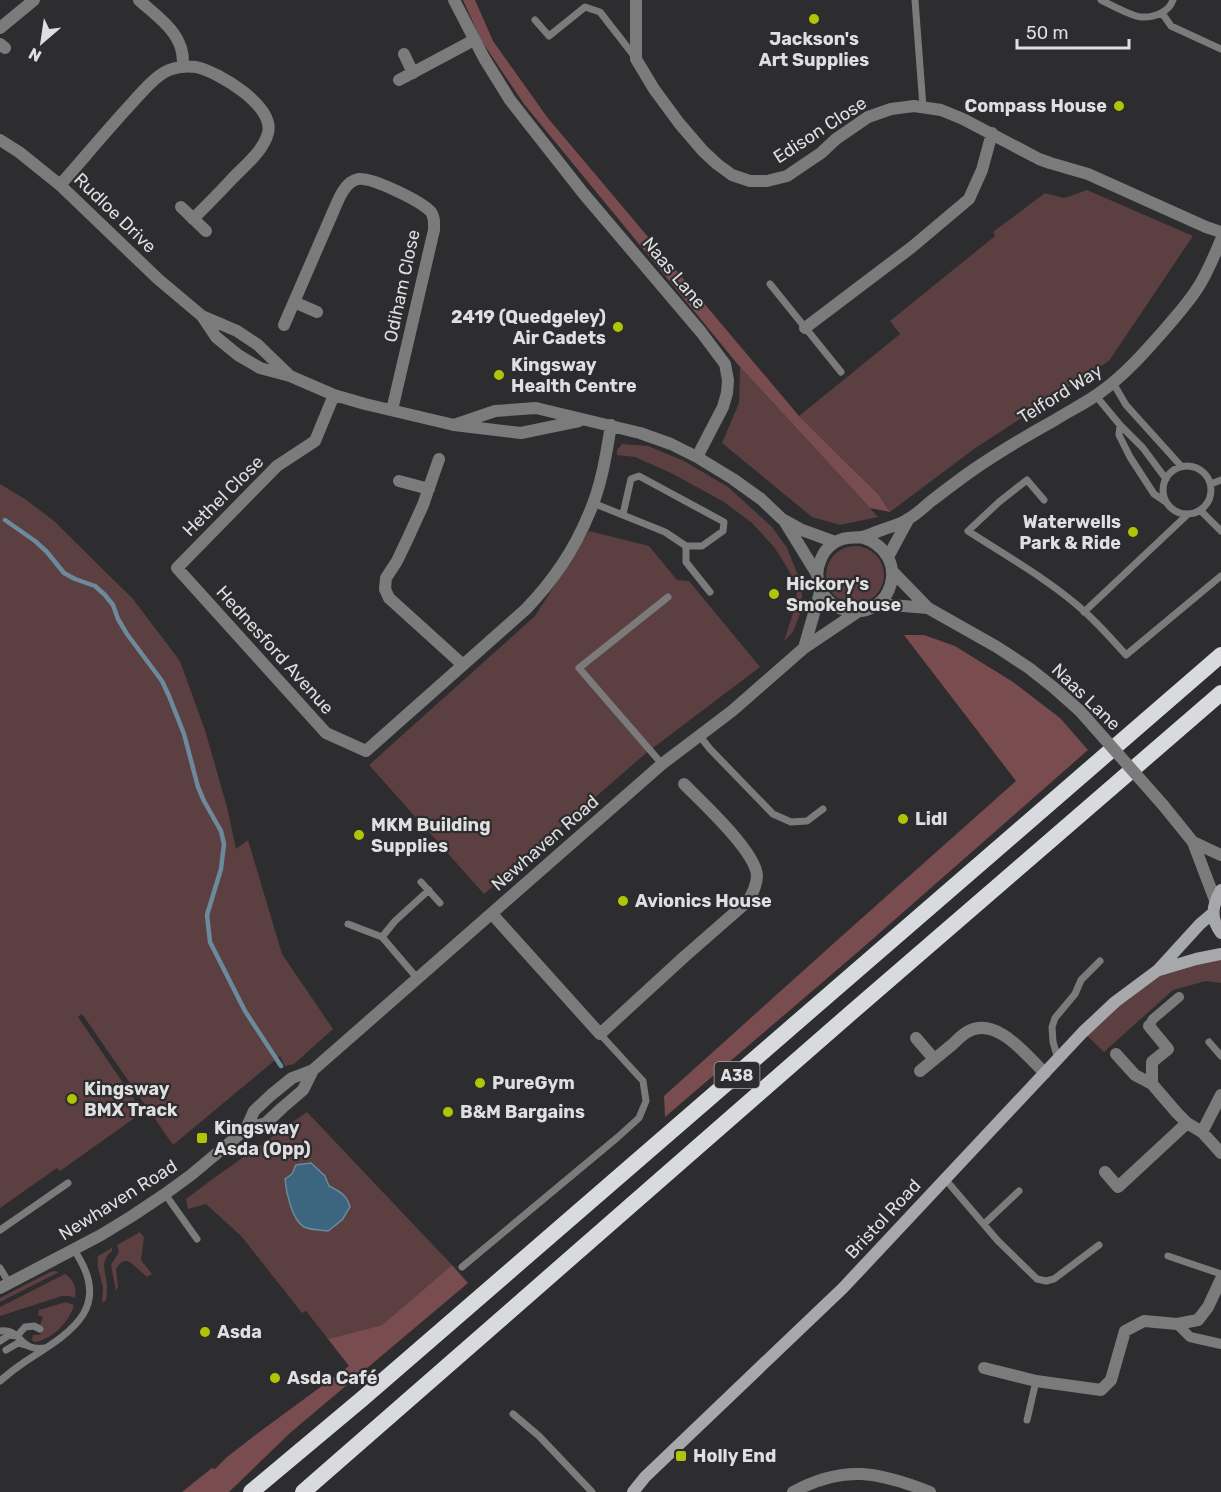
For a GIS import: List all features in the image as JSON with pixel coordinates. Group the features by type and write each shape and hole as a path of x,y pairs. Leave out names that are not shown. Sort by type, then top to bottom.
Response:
{"highway":[{"name":"A38","path":"250,1492 380,1383 1221,655"},
{"name":"A38","path":"303,1492 1221,693"}],"main road":[{"path":"1218,895 1213,913 1215,925 1221,933"},
{"name":"Bristol Road","path":"633,1492 645,1477 843,1288 1083,1032 1115,1002 1158,970 1213,913"},
{"name":"Bristol Road","path":"1158,970 1196,958 1221,954"}],"street":[{"path":"0,28 34,0"},
{"path":"139,0 164,22 179,42 183,67"},
{"name":"Naas Lane","path":"454,0 474,40 510,100 583,193 701,332 725,364 728,380 723,407 697,457"},
{"path":"636,0 636,59"},
{"path":"399,80 474,40"},
{"path":"404,54 412,73"},
{"name":"Edison Close","path":"636,59 654,89 702,151 732,175 750,181 767,181 787,176 868,117 891,109 914,106 941,110 992,133 1029,154 1088,174 1221,232"},
{"path":"60,185 141,93 159,77 169,70 195,67 212,73 254,100 261,107 267,121 268,132 264,142 251,159 193,219"},
{"path":"805,328 969,199 982,170 992,133"},
{"name":"Rudloe Drive","path":"0,140 19,152 60,185 158,279 202,316 216,336 238,356 260,368 290,376 334,394 454,425 520,433 583,420"},
{"name":"Odiham Close","path":"285,325 341,194 349,184 358,179 372,181 401,193 429,211 435,219 434,230 393,410"},
{"path":"180,207 206,231"},
{"name":"Telford Way","path":"835,543 845,538 861,537 908,520 982,464 1096,396 1113,383 1132,366 1198,287 1221,240"},
{"path":"294,302 317,312"},
{"name":"Rudloe Drive","path":"202,316 237,331 258,345 290,376"},
{"name":"Hethel Close","path":"177,568 277,466 315,441 334,394"},
{"name":"Rudloe Drive","path":"454,425 495,411 536,408 611,425 670,444 697,457"},
{"name":"Hednesford Avenue","path":"177,568 326,733 366,751 544,591 578,538 588,517 604,461 611,425"},
{"path":"697,457 752,492 782,519 835,543"},
{"path":"439,459 405,546 386,578 385,589 389,598 463,665"},
{"path":"399,481 429,489"},
{"path":"782,519 817,574 820,590 826,599 838,608 856,613 878,604 887,594 892,581 892,572 884,550 871,540 861,537"},
{"name":"Telford Way","path":"888,557 908,520"},
{"path":"817,574 821,558 826,550 835,543"},
{"name":"Naas Lane","path":"892,572 928,608 1021,663 1080,711 1193,842 1218,895"},
{"path":"804,648 820,590"},
{"name":"Naas Lane","path":"878,604 928,608"},
{"name":"Newhaven Road","path":"5,1286 132,1216 191,1175 246,1129 266,1123 303,1089 313,1070 662,764 753,693 804,648 856,613"},
{"path":"492,914 600,1034 748,902 755,890 757,875 754,863 734,836 684,784"},
{"name":"Naas Lane","path":"1193,842 1221,855"},
{"path":"1152,1084 1152,1062 1168,1049 1149,1026 1179,997"},
{"path":"920,1071 968,1032 989,1028 1016,1044 1045,1073"},
{"path":"916,1038 934,1059"},
{"path":"1116,1053 1135,1074 1152,1084 1187,1123 1202,1131 1221,1153"},
{"path":"1202,1131 1221,1095"},
{"path":"1105,1172 1118,1187 1187,1123"},
{"path":"984,1368 1036,1381 1101,1390 1111,1380 1125,1331 1144,1321 1177,1324 1198,1320 1220,1286"},
{"path":"1177,1324 1190,1337 1221,1344"},
{"path":"793,1492 824,1478 864,1473 893,1478 930,1492"}],"lane":[{"path":"915,0 923,107"},
{"path":"1101,0 1141,17 1162,13 1170,8 1173,0"},
{"path":"535,20 549,36 585,7 600,12 636,59"},
{"path":"1162,13 1171,26 1221,49"},
{"path":"770,284 841,372"},
{"path":"1113,383 1126,405 1180,466"},
{"path":"1096,396 1143,448 1166,479"},
{"path":"1120,425 1119,435 1130,458 1154,494 1166,502"},
{"path":"1180,466 1198,468 1206,474 1211,484 1212,494 1209,503 1201,511 1187,515 1170,508 1163,494 1166,479 1180,466"},
{"path":"593,503 666,532 686,546 702,546 723,531 724,522 639,476 631,479 623,514"},
{"path":"1044,500 1027,480 968,531 1046,581 1105,631 1126,656 1221,576"},
{"path":"1211,484 1221,480"},
{"path":"1201,511 1221,531"},
{"path":"1084,612 1187,515"},
{"path":"686,546 686,562 710,592"},
{"path":"662,764 579,668 668,597"},
{"path":"699,735 773,814 791,822 807,821 823,809"},
{"path":"421,882 440,903"},
{"path":"382,937 395,921 429,890"},
{"path":"348,924 382,937 417,978"},
{"path":"1058,1059 1053,1042 1052,1027 1055,1018 1075,994 1081,980 1100,961"},
{"path":"462,1267 639,1118 646,1101 643,1081 600,1034"},
{"path":"1209,1042 1221,1056"},
{"path":"945,1179 998,1241 1037,1279 1046,1281 1054,1279 1099,1245"},
{"path":"0,1230 68,1183"},
{"path":"984,1224 1019,1191"},
{"path":"165,1194 197,1239"},
{"path":"0,1381 50,1346 82,1318 90,1296 89,1285 82,1262 74,1250"},
{"path":"1168,1256 1221,1274"},
{"path":"0,1268 5,1286"},
{"path":"17,1336 25,1327 40,1329"},
{"path":"0,1331 8,1331 26,1345"},
{"path":"0,1341 9,1335 17,1336"},
{"path":"6,1350 18,1343 37,1349 50,1346"},
{"path":"1027,1420 1036,1381"},
{"path":"513,1414 538,1436 592,1492"}],"shaded area":[{"path":"463,0 475,0 493,41 547,117 799,416 879,495 890,512 870,508 740,367 524,104 481,40"},
{"path":"1087,190 1193,236 1109,361 974,449 890,512 879,495 799,416 900,334 890,321 995,236 993,232 1045,193 1064,198"},
{"path":"740,367 878,517 840,525 812,517 722,443 739,403"},
{"path":"622,444 648,446 684,461 728,487 772,527 787,548 802,585 801,611 793,632 784,641 795,607 797,590 788,569 774,547 752,523 724,502 673,474 635,457 617,455 617,450"},
{"path":"0,484 54,521 133,599 180,661 205,730 227,807 236,849 248,840 282,954 333,1029 294,1064 285,1066 280,1056 173,1145 82,1014 78,1017 143,1112 60,1171 57,1168 0,1208"},
{"path":"589,531 649,546 677,580 689,581 760,667 645,754 484,894 369,765 535,616"},
{"path":"855,546 866,548 879,559 884,575 882,586 871,599 855,604 844,602 831,591 826,575 828,564 839,551"},
{"path":"904,635 924,635 955,646 1013,682 1060,718 1088,750 665,1117 664,1096 1016,781"},
{"path":"1221,954 1221,983 1206,981 1173,990 1104,1052 1083,1032 1158,970"},
{"path":"307,1112 452,1265 382,1325 328,1339 306,1311 302,1313 242,1237 206,1204 188,1209 186,1199","holes":["325,1176 329,1186 339,1191 295,1216 286,1189"]},
{"path":"140,1232 144,1237 141,1260 152,1274 147,1277 130,1262 123,1262 116,1269 118,1287 116,1291 111,1265 119,1252 117,1245"},
{"path":"112,1248 105,1262 107,1294 106,1300 102,1303 103,1288 98,1268 98,1256"},
{"path":"452,1265 468,1283 290,1433 229,1492 182,1492 349,1366 328,1339 382,1325"},
{"path":"55,1271 59,1272 0,1302 0,1298"},
{"path":"65,1274 74,1284 75,1298 62,1296 0,1316 0,1307"},
{"path":"66,1302 74,1305 64,1323 47,1338 34,1342 33,1335 40,1335 44,1327 40,1325 43,1317 38,1315 39,1310"}],"water":[{"path":"311,1163 325,1176 329,1186 345,1196 350,1207 342,1220 328,1231 304,1227 296,1218 288,1198 285,1179 292,1174 296,1165"}],"waterway":[{"path":"5,520 35,541 64,573 95,586 105,595 113,605 127,634 162,681 184,734 198,787 221,831 224,844 221,869 207,915 210,942 245,1011 281,1066"}],"place":[{"name":"Jackson's Art Supplies","path":"814,19"},
{"name":"Compass House","path":"1119,106"},
{"name":"2419 (Quedgeley) Air Cadets","path":"618,327"},
{"name":"Kingsway Health Centre","path":"499,375"},
{"name":"Waterwells Park & Ride","path":"1133,532"},
{"name":"Hickory's Smokehouse","path":"774,594"},
{"name":"Lidl","path":"903,819"},
{"name":"MKM Building Supplies","path":"359,835"},
{"name":"Avionics House","path":"623,901"},
{"name":"PureGym","path":"480,1083"},
{"name":"Kingsway BMX Track","path":"72,1099"},
{"name":"B&M Bargains","path":"448,1112"},
{"name":"Kingsway Asda (Opp)","path":"202,1138"},
{"name":"Asda","path":"205,1332"},
{"name":"Asda Café","path":"275,1378"},
{"name":"Holly End","path":"681,1456"}]}
